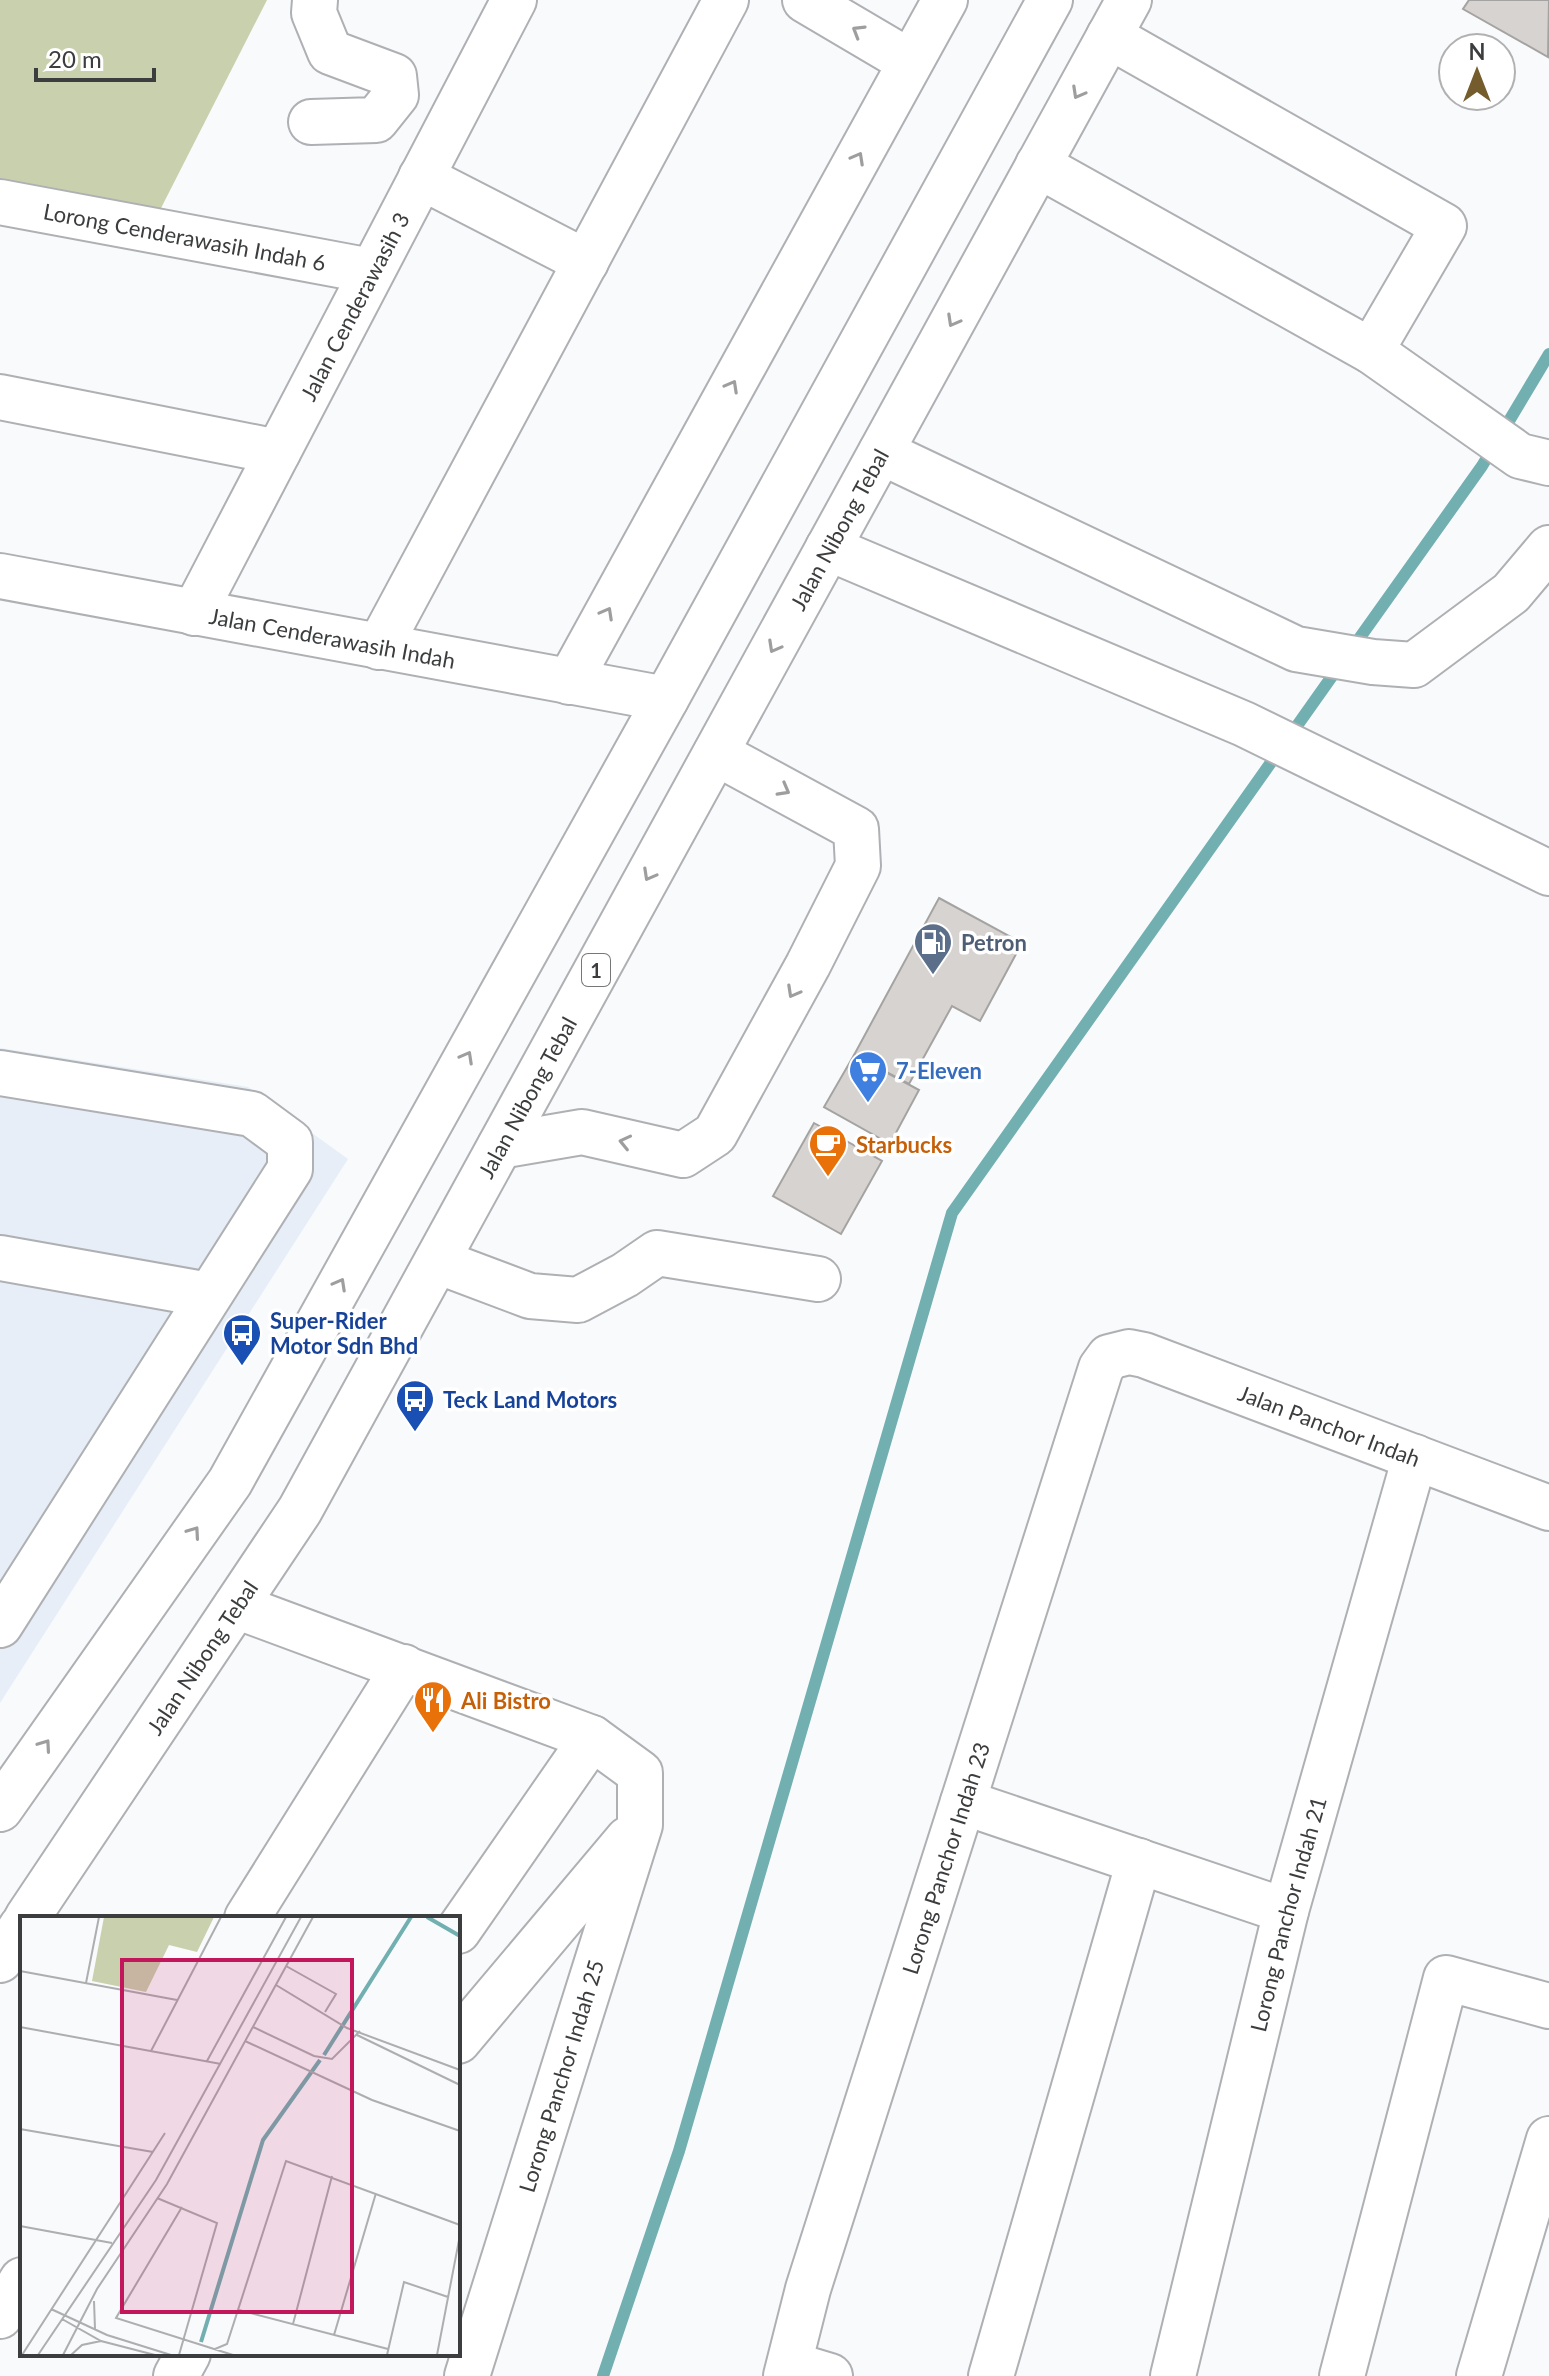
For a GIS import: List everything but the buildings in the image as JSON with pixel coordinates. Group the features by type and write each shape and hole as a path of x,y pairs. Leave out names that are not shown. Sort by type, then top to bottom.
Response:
{"main road":[{"path":"311,122 376,120 396,95 394,76 330,52 314,13 315,0"},
{"name":"Jalan Cenderawasih 3","path":"194,613 514,0"},
{"path":"379,647 726,0"},
{"path":"805,0 910,62"},
{"path":"569,682 945,0"},
{"path":"0,1809 230,1482 666,699 1050,0"},
{"path":"1119,18 1444,226 1371,351"},
{"name":"Jalan Nibong Tebal","path":"28,1916 300,1510 1119,18"},
{"path":"1038,165 1371,351 1514,448"},
{"path":"421,177 586,262"},
{"name":"Lorong Cenderawasih Indah 6","path":"0,202 371,271"},
{"path":"0,397 278,452"},
{"path":"881,452 1296,649 1373,662 1414,665 1511,593 1549,548"},
{"path":"828,548 1244,724 1549,873"},
{"name":"Jalan Cenderawasih Indah","path":"0,576 666,699"},
{"path":"500,1146 582,1132 683,1155 715,1134 858,866 856,829 716,753"},
{"path":"0,1073 252,1114 290,1142 290,1169 0,1625"},
{"path":"437,1261 530,1296 578,1300 625,1275 657,1253 818,1279"},
{"path":"0,1258 209,1295"},
{"name":"Jalan Panchor Indah","path":"1109,1357 1129,1352 1144,1355 1549,1508"},
{"name":"Lorong Panchor Indah 23","path":"802,2372 808,2289 1101,1368 1109,1357"},
{"name":"Lorong Panchor Indah 21","path":"1173,2376 1286,1911 1415,1457"},
{"path":"236,1606 592,1738 460,1928"},
{"path":"248,1916 404,1667"},
{"name":"Lorong Panchor Indah 25","path":"467,2376 640,1825 640,1773 592,1738"},
{"path":"963,1802 1286,1911"},
{"path":"460,2039 640,1825"},
{"path":"991,2376 1139,1861"},
{"path":"0,1960 20,1929"},
{"path":"1342,2376 1446,1978 1549,2006"},
{"path":"1479,2376 1549,2139"},
{"path":"0,2316 20,2283"},
{"path":"176,2376 187,2356"}],"shaded area":[{"path":"0,1048 248,1087 348,1159 0,1703"}],"green space":[{"path":"0,0 267,0 159,212 0,181"}],"waterway":[{"path":"1351,650 1482,466 1549,354"},
{"path":"603,2376 679,2151 952,1213 1340,665"}],"place":[{"name":"Petron","path":"933,976"},
{"name":"7-Eleven","path":"868,1104"},
{"name":"Starbucks","path":"828,1178"},
{"name":"Super-Rider Motor Sdn Bhd","path":"242,1367"},
{"name":"Teck Land Motors","path":"415,1433"},
{"name":"Ali Bistro","path":"433,1734"}]}
